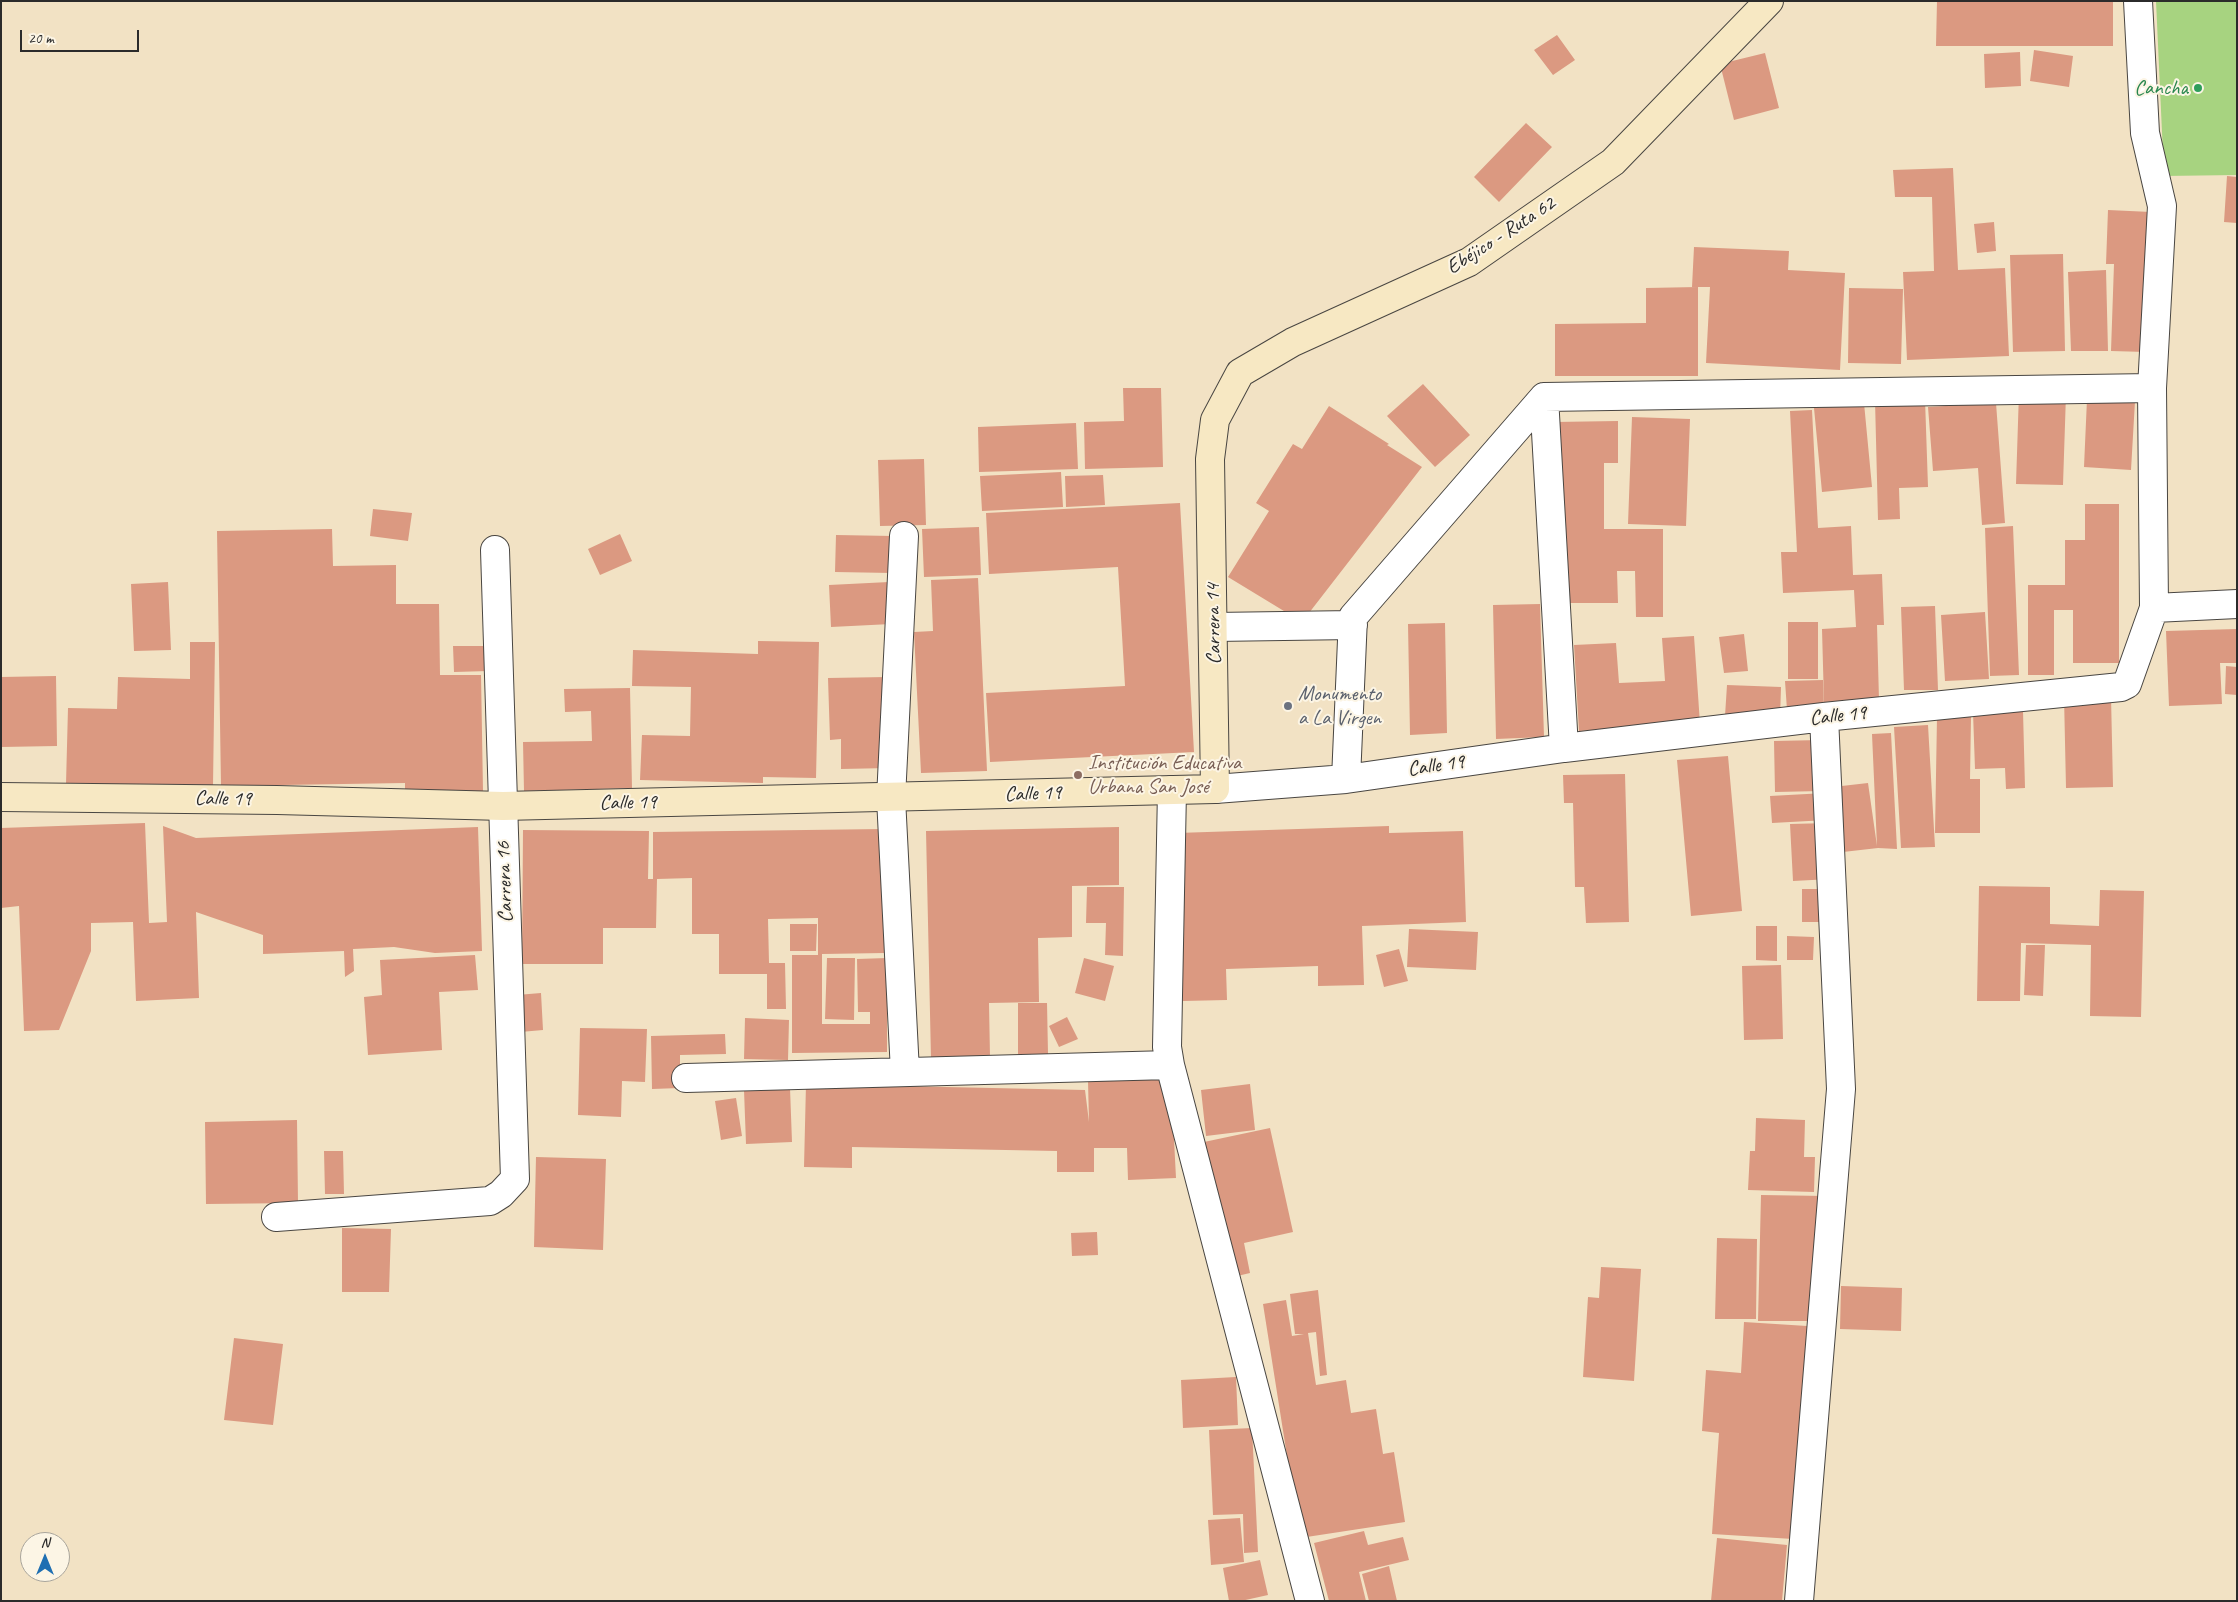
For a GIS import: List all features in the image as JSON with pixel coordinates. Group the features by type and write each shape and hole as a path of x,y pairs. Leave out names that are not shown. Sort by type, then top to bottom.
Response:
{"street":[{"name":"Ebéjico - Ruta 62","path":"1210,459 1216,420 1240,373 1293,342 1469,262 1613,162 1769,1"},
{"path":"2138,1 2145,133 2162,206 2152,388 2154,608 2237,604"},
{"path":"1346,779 1352,617 1544,397 2152,388"},
{"path":"1544,397 1564,748"},
{"name":"Carrera 14","path":"1210,459 1216,789"},
{"path":"904,536 891,798 905,1072"},
{"name":"Carrera 16","path":"276,1217 490,1202 501,1194 515,1179 495,550"},
{"name":"Calle 19","path":"1,797 277,800 503,806 1216,789 1346,779 1564,748 2121,686 2127,684 2131,679 2154,608"},
{"path":"1214,627 1353,625"},
{"path":"1799,1601 1841,1089 1824,718"},
{"path":"1172,790 1167,1047 1170,1065 1310,1601"},
{"path":"686,1078 1170,1065"}],"green space":[{"name":"Cancha","path":"2156,1 2237,1 2237,175 2164,176"}],"building":[{"path":"1937,1 2113,1 2113,46 1936,46"},
{"path":"1557,35 1575,60 1553,75 1534,50"},
{"path":"2034,50 2073,56 2069,87 2030,81"},
{"path":"2020,52 2021,86 1985,88 1984,54"},
{"path":"1765,53 1779,108 1734,120 1720,64"},
{"path":"1526,123 1552,147 1499,202 1474,177"},
{"path":"1953,168 1958,270 2005,268 2009,356 1907,360 1903,272 1934,271 1932,197 1895,197 1893,170"},
{"path":"2227,176 2237,177 2237,223 2224,222"},
{"path":"2108,210 2151,212 2146,352 2111,351 2114,264 2106,264"},
{"path":"1994,222 1996,251 1977,253 1974,224"},
{"path":"1694,247 1789,251 1788,270 1845,273 1840,370 1706,363 1710,287 1692,287"},
{"path":"2063,254 2065,351 2013,352 2010,255"},
{"path":"2106,270 2108,351 2071,351 2068,272"},
{"path":"1698,287 1698,376 1555,376 1555,324 1646,323 1646,288"},
{"path":"1849,288 1903,289 1901,364 1848,363"},
{"path":"1423,384 1470,435 1435,467 1387,416"},
{"path":"1123,388 1161,388 1163,467 1085,469 1084,422 1124,421"},
{"path":"2019,392 2066,394 2063,485 2016,484"},
{"path":"1925,399 1928,487 1899,488 1900,519 1878,520 1875,400"},
{"path":"2087,399 2135,401 2131,470 2084,467"},
{"path":"1864,403 1872,487 1822,492 1814,408"},
{"path":"1996,403 2005,523 1982,525 1978,468 1933,471 1928,407"},
{"path":"1329,406 1422,467 1302,622 1228,577 1269,511 1256,503 1293,444 1302,449"},
{"path":"1812,410 1818,528 1851,526 1853,575 1882,574 1884,625 1877,625 1879,700 1824,702 1822,629 1856,627 1854,590 1783,593 1781,552 1797,552 1790,411"},
{"path":"1632,417 1690,419 1686,526 1628,524"},
{"path":"1618,421 1618,463 1604,463 1604,529 1663,529 1663,617 1636,617 1635,571 1617,571 1618,603 1556,603 1554,422"},
{"path":"1076,423 1078,469 979,472 978,427"},
{"path":"924,459 926,525 880,526 878,460"},
{"path":"1061,472 1063,507 982,511 980,476"},
{"path":"1103,475 1105,505 1066,507 1065,476"},
{"path":"1180,503 1194,752 990,762 986,693 1125,686 1118,567 989,574 986,513"},
{"path":"2085,504 2119,504 2119,663 2073,663 2073,610 2054,610 2054,675 2028,675 2028,585 2065,585 2065,540 2085,540"},
{"path":"373,509 412,513 408,541 370,536"},
{"path":"2013,526 2019,675 1990,676 1985,528"},
{"path":"979,527 981,575 924,577 922,529"},
{"path":"332,529 333,566 396,565 396,604 439,604 440,675 481,675 483,791 405,792 405,783 221,786 217,531"},
{"path":"620,534 632,561 600,575 588,549"},
{"path":"836,535 893,536 892,573 835,572"},
{"path":"978,578 987,771 921,773 914,632 933,631 931,580"},
{"path":"168,582 171,650 134,651 131,584"},
{"path":"889,582 891,624 831,627 829,585"},
{"path":"1540,604 1544,737 1496,739 1493,605"},
{"path":"1935,606 1938,690 1904,690 1901,607"},
{"path":"1985,612 1989,679 1945,681 1941,615"},
{"path":"1788,622 1818,622 1818,679 1788,679"},
{"path":"1445,623 1447,733 1410,735 1408,624"},
{"path":"2237,629 2237,663 2220,663 2222,704 2169,706 2166,631"},
{"path":"1744,634 1748,671 1724,673 1719,637"},
{"path":"1694,636 1700,724 1579,731 1574,645 1616,643 1619,683 1665,681 1662,638"},
{"path":"758,641 819,642 816,778 763,777 763,783 640,780 642,735 690,736 691,687 632,686 633,650 758,654"},
{"path":"190,642 215,642 213,786 66,784 68,708 117,709 118,677 190,679"},
{"path":"453,646 489,646 489,671 454,672"},
{"path":"2226,666 2237,667 2237,695 2225,694"},
{"path":"56,676 57,746 1,747 1,677"},
{"path":"887,677 889,768 841,769 841,739 830,740 828,678"},
{"path":"1823,680 1824,709 1787,710 1785,681"},
{"path":"1727,685 1781,687 1780,719 1725,716"},
{"path":"630,688 632,788 524,791 523,742 592,741 591,711 565,712 564,689"},
{"path":"2064,696 2111,696 2113,787 2066,788"},
{"path":"2023,711 2025,788 2006,789 2005,768 1975,769 1973,712"},
{"path":"1937,717 1971,717 1970,779 1980,779 1980,833 1935,833"},
{"path":"1928,725 1935,847 1901,848 1894,727"},
{"path":"1891,733 1897,849 1878,848 1843,852 1833,787 1868,783 1877,846 1872,734"},
{"path":"1821,740 1822,791 1775,792 1774,741"},
{"path":"1728,756 1742,911 1691,916 1677,760"},
{"path":"1625,774 1629,922 1586,923 1584,887 1575,887 1573,803 1564,803 1563,775"},
{"path":"1825,793 1827,820 1772,823 1770,796"},
{"path":"145,823 149,923 167,922 163,826 196,838 478,827 482,951 435,953 394,947 353,949 354,971 345,977 344,951 263,954 263,935 196,912 199,998 136,1001 133,922 91,923 91,951 59,1030 24,1031 19,906 1,908 1,828"},
{"path":"1829,823 1831,879 1793,881 1790,824"},
{"path":"1389,826 1389,833 1463,831 1466,922 1362,926 1364,985 1318,986 1318,966 1226,969 1227,1000 1183,1001 1177,833"},
{"path":"1119,827 1119,885 1072,886 1072,937 1038,938 1039,1002 989,1003 990,1057 931,1059 926,831"},
{"path":"883,829 885,953 822,954 822,1024 870,1024 870,1012 858,1012 857,959 887,958 887,1052 792,1053 792,955 818,955 818,918 768,919 769,963 785,963 786,1009 767,1009 767,974 719,974 719,934 692,934 692,878 657,879 656,928 603,928 603,964 522,964 523,830 649,831 648,879 653,879 653,832"},
{"path":"1979,886 2050,887 2050,924 2099,926 2100,890 2144,891 2141,1017 2090,1016 2091,945 2021,943 2020,1001 1977,1001"},
{"path":"1087,887 1124,887 1123,956 1105,955 1106,923 1086,923"},
{"path":"1802,889 1822,889 1823,922 1802,922"},
{"path":"790,924 817,924 816,951 790,951"},
{"path":"1756,926 1777,926 1777,961 1756,960"},
{"path":"1409,929 1478,932 1476,970 1407,967"},
{"path":"1787,936 1814,937 1813,960 1787,960"},
{"path":"2026,945 2045,945 2043,996 2024,995"},
{"path":"1399,949 1408,981 1384,987 1376,955"},
{"path":"475,955 478,990 439,992 442,1050 368,1055 364,997 382,995 380,960"},
{"path":"827,958 855,958 854,1020 825,1019"},
{"path":"1084,958 1114,966 1105,1001 1075,993"},
{"path":"1781,965 1783,1039 1744,1040 1742,966"},
{"path":"541,993 543,1030 509,1033 505,996"},
{"path":"1018,1003 1047,1003 1048,1054 1018,1054"},
{"path":"1067,1017 1078,1039 1059,1047 1049,1026"},
{"path":"745,1018 789,1020 788,1060 744,1059"},
{"path":"580,1028 647,1029 645,1082 622,1081 621,1117 578,1115"},
{"path":"725,1034 726,1054 680,1055 680,1088 652,1089 651,1036"},
{"path":"1168,1078 1169,1120 1173,1120 1176,1178 1128,1180 1127,1148 1094,1148 1094,1172 1057,1172 1057,1151 852,1147 852,1168 804,1167 806,1084 1085,1090 1089,1122 1088,1081"},
{"path":"1250,1084 1255,1130 1206,1136 1201,1090"},
{"path":"790,1088 792,1142 746,1144 744,1090"},
{"path":"736,1098 742,1136 721,1140 715,1101"},
{"path":"1756,1118 1805,1120 1804,1157 1815,1157 1814,1192 1748,1190 1750,1151 1755,1151"},
{"path":"297,1120 298,1203 206,1204 205,1122"},
{"path":"1270,1128 1293,1232 1244,1243 1250,1273 1233,1277 1204,1142"},
{"path":"324,1151 343,1151 344,1194 325,1194"},
{"path":"536,1157 606,1159 603,1250 534,1247"},
{"path":"1761,1195 1825,1196 1817,1321 1758,1321"},
{"path":"342,1228 391,1229 389,1292 342,1292"},
{"path":"1097,1232 1098,1255 1072,1256 1071,1233"},
{"path":"1717,1238 1757,1239 1756,1319 1715,1319"},
{"path":"1601,1267 1641,1269 1634,1381 1583,1377 1588,1297 1599,1298"},
{"path":"1841,1286 1902,1288 1901,1331 1840,1329"},
{"path":"1318,1290 1327,1375 1320,1376 1316,1332 1308,1333 1316,1385 1346,1380 1351,1413 1376,1409 1383,1454 1394,1452 1405,1522 1300,1538 1263,1304 1286,1300 1292,1336 1304,1334 1295,1334 1290,1294"},
{"path":"1744,1322 1807,1326 1793,1539 1712,1534 1719,1433 1702,1431 1706,1370 1741,1373"},
{"path":"234,1338 283,1344 273,1425 224,1420"},
{"path":"1236,1377 1238,1425 1183,1428 1181,1380"},
{"path":"1252,1428 1258,1552 1244,1553 1243,1514 1213,1515 1209,1430"},
{"path":"1240,1518 1244,1562 1211,1565 1208,1520"},
{"path":"1364,1531 1368,1545 1403,1537 1409,1560 1359,1572 1366,1601 1329,1601 1314,1543"},
{"path":"1717,1538 1787,1545 1782,1601 1711,1601"},
{"path":"1260,1560 1268,1595 1241,1601 1229,1601 1223,1568"},
{"path":"1389,1566 1397,1601 1369,1601 1362,1574"}],"place":[{"name":"Cancha","path":"2198,88"},
{"name":"Monumento a La Virgen","path":"1288,706"},
{"name":"Institución Educativa Urbana San José","path":"1078,775"}]}
